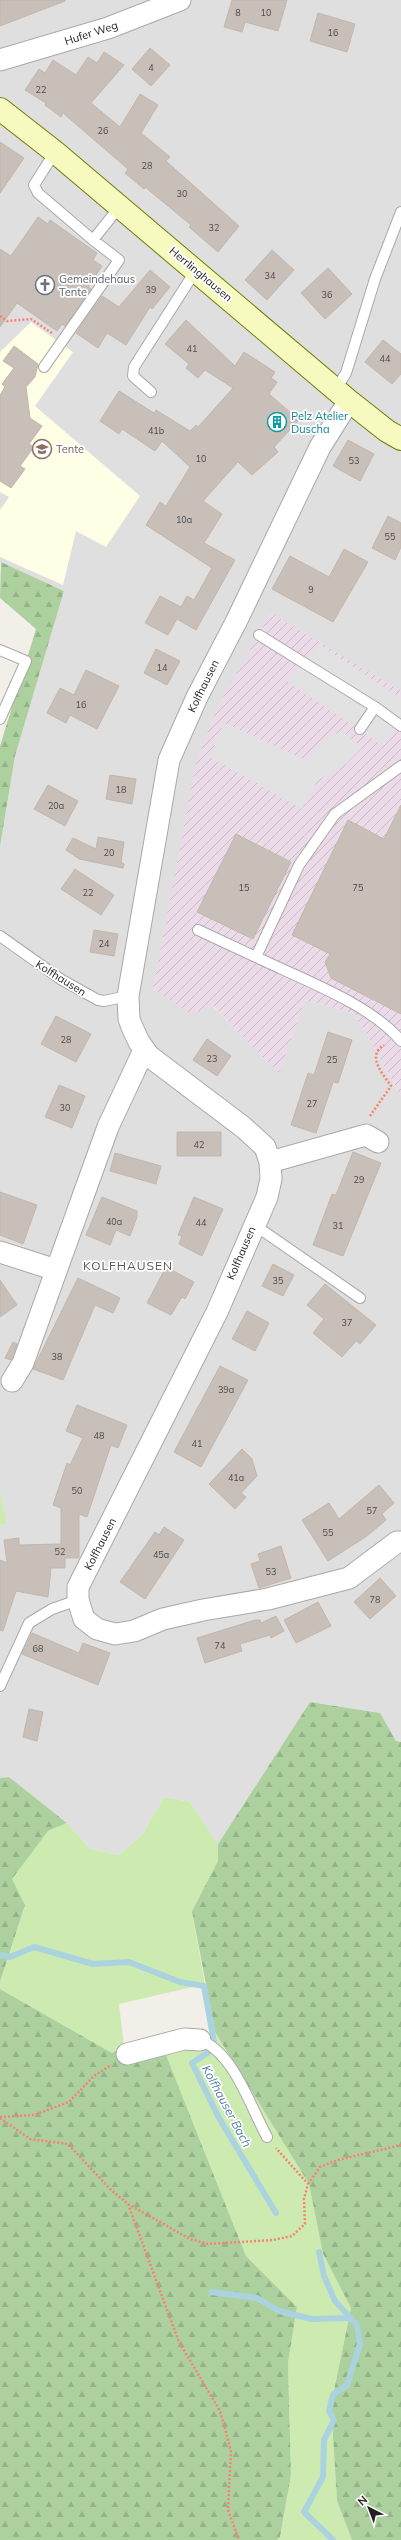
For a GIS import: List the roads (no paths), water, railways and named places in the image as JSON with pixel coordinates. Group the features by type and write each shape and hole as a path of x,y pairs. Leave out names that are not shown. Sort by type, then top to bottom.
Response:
{"street":[{"name":"Hufer Weg","path":"0,60 108,28 180,0"},
{"name":"Herrlinghausen","path":"0,109 120,206 343,395 387,431 401,439"},
{"name":"Kolfhausen","path":"343,395 320,447 237,620 196,697 169,760 128,996 129,1019 144,1050 243,1126 264,1147 270,1162 271,1179 267,1197 217,1312 78,1587 78,1600 84,1619 96,1629 115,1634 134,1631 163,1619 202,1610 268,1599 349,1578 397,1542 401,1542"},
{"path":"12,1381 23,1363 108,1127 144,1050"},
{"path":"270,1162 372,1139"},
{"path":"0,1252 56,1270"},
{"path":"123,2057 184,2039 200,2040"}],"lane":[{"path":"44,367 119,260 59,212 34,185 55,152"},
{"path":"93,240 120,206"},
{"path":"343,395 346,373 375,279 401,212"},
{"path":"151,392 133,376 134,367 196,270"},
{"path":"259,635 375,707 401,726"},
{"path":"0,650 26,661 0,719"},
{"path":"360,729 375,707"},
{"path":"256,957 300,865 335,814 401,766"},
{"path":"198,930 359,1008 392,1030 401,1041"},
{"name":"Kolfhausen","path":"0,936 62,980 98,1000 104,1001 128,996"},
{"path":"254,1224 360,1298"},
{"path":"0,1686 29,1623 52,1609 78,1600"},
{"path":"200,2040 215,2048 227,2060 267,2137"}],"waterway":[{"name":"Kolfhauser Bach","path":"0,1955 10,1957 34,1947 93,1964 129,1962 180,1982 204,1986 215,2048 192,2063 219,2118 276,2213"},
{"name":"Kolfhauser Bach","path":"319,2252 324,2276 335,2301 357,2325 360,2344 347,2385 333,2395 329,2411 334,2420 324,2440 323,2477 304,2512 333,2540"},
{"path":"211,2292 257,2298 279,2311 312,2319 351,2318"}],"place":[{"name":"Gemeindehaus Tente","path":"45,285"},
{"name":"Pelz Atelier Duscha","path":"277,422"},
{"name":"Tente","path":"42,449"}],"district":[{"name":"KOLFHAUSEN","path":"128,1265"}]}
